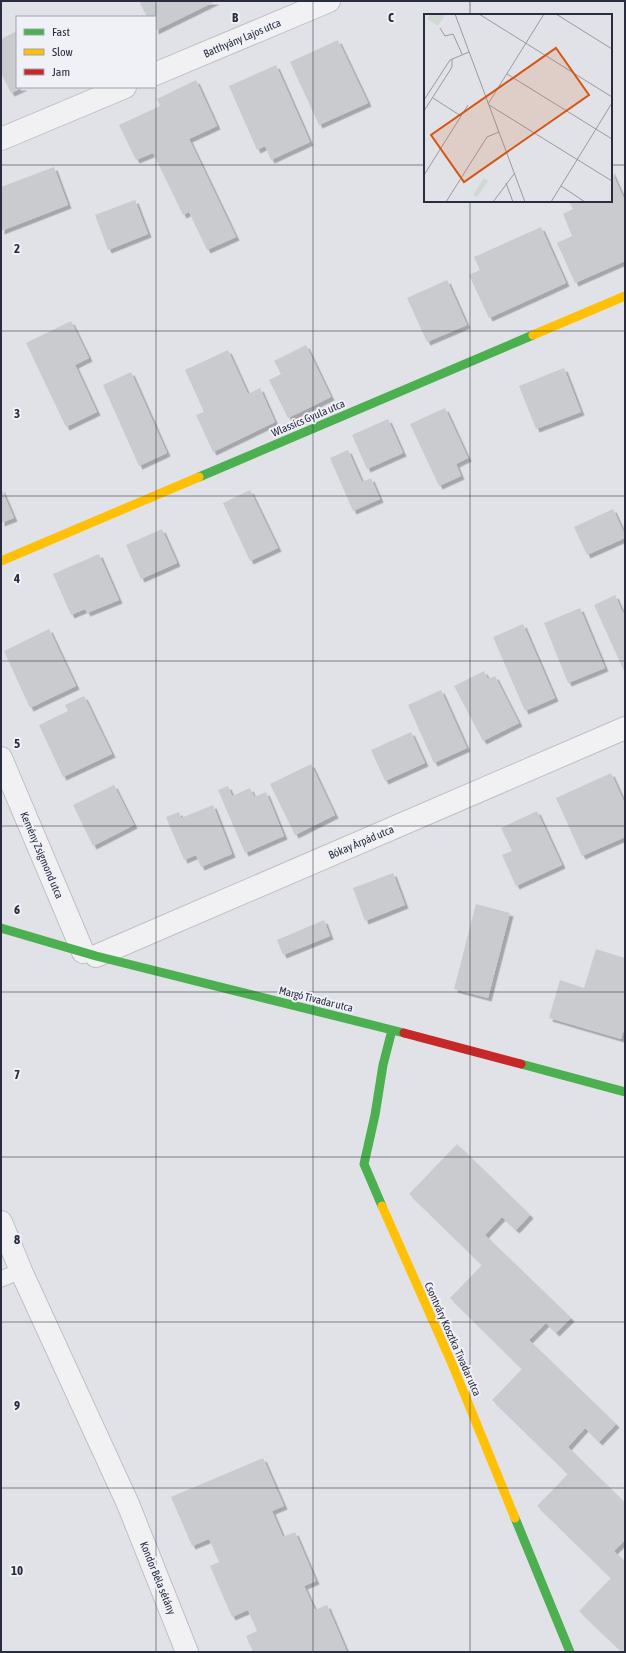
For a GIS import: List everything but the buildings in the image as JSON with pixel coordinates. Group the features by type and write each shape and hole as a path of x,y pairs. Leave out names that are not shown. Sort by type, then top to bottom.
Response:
{"street":[{"name":"Batthyány Lajos utca","path":"156,74 329,1"},
{"path":"1,139 123,88"},
{"name":"Wlassics Gyula utca","path":"1,561 625,296"},
{"name":"Bókay Árpád utca","path":"89,954 625,728"},
{"name":"Kemény Zsigmond utca","path":"1,758 89,954"},
{"name":"Margó Tivadar utca","path":"1,928 89,954 392,1030 625,1092"},
{"name":"Csontváry Kosztka Tivadar utca","path":"392,1030 382,1065 375,1115 364,1164 453,1366 570,1652"},
{"name":"Kondor Béla sétány","path":"1,1222 21,1271 128,1504 187,1652"}],"lane":[{"path":"1,1279 21,1271"}],"traffic: fast":[{"path":"199,477 533,335"},
{"path":"1,928 96,956 404,1033"},
{"path":"382,1206 364,1164 375,1115 383,1065 392,1030"},
{"path":"521,1064 625,1092"},
{"path":"515,1518 570,1652"}],"traffic: slow":[{"path":"533,335 625,296"},
{"path":"1,561 199,477"},
{"path":"382,1206 453,1366 515,1518"}],"traffic: jam":[{"path":"404,1033 521,1064"}]}
